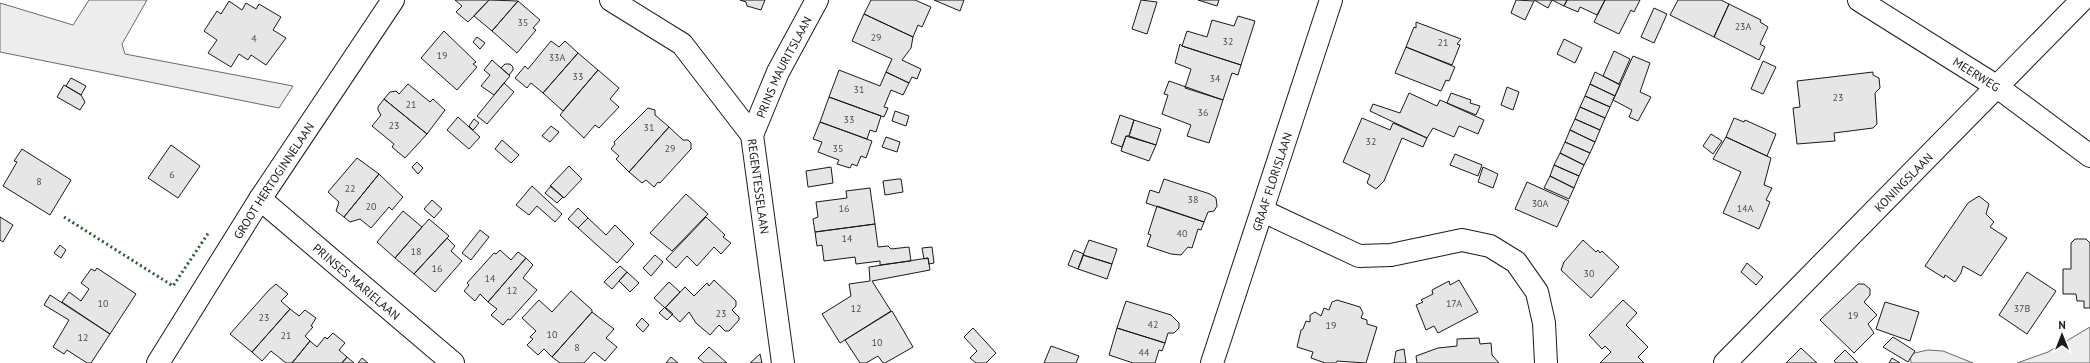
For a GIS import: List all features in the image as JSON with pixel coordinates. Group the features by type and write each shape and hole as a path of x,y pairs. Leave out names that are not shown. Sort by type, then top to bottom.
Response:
{"street":[{"name":"GROOT HERTOGINNELAAN","path":"158,363 260,199 393,0"},
{"name":"REGENTESSELAAN","path":"611,0 682,44 752,135 783,363"},
{"name":"PRINS MAURITSLAAN","path":"752,135 778,72 816,0"},
{"name":"GRAAF FLORISLAAN","path":"1212,363 1331,0"},
{"name":"MEERWEG","path":"1859,0 1996,86 2090,156"},
{"name":"KONINGSLAAN","path":"1725,363 2082,0"},
{"name":"PRINSES MARIELAAN","path":"260,199 453,363"},
{"path":"1263,211 1359,256 1391,255 1462,240 1490,246 1516,262 1537,292 1544,323 1546,363"}],"shaded area":[{"path":"89,0 147,0 122,44 125,54 293,86 279,108 0,52 0,3 73,25"},
{"path":"2090,327 2090,363 2017,363 2048,352"},
{"path":"1928,350 1943,351 1973,363 1911,363 1910,354"}],"building":[{"path":"455,0 489,0 468,22 456,12 462,6"},
{"path":"489,0 518,1 492,31 474,16"},
{"path":"740,0 765,0 761,10 747,6 746,2"},
{"path":"871,0 915,0 931,7 922,27 918,25 913,37 864,14"},
{"path":"934,0 964,0 960,11"},
{"path":"1141,0 1157,2 1147,34 1132,29"},
{"path":"1198,0 1219,0 1217,6"},
{"path":"1516,0 1534,1 1525,20 1511,13"},
{"path":"1534,0 1552,0 1548,8"},
{"path":"1552,0 1567,0 1564,6"},
{"path":"1567,0 1605,0 1597,15 1580,7 1578,12 1564,6"},
{"path":"1605,0 1640,0 1634,12 1631,10 1619,34 1594,22"},
{"path":"1678,0 1721,0 1729,4 1714,37 1670,15"},
{"path":"229,1 242,10 246,3 256,9 259,4 281,17 273,30 286,38 266,65 251,55 248,60 239,54 231,67 208,53 217,40 204,31 217,11 221,14"},
{"path":"518,1 540,20 533,28 536,30 517,53 492,31"},
{"path":"1729,4 1761,20 1760,22 1768,27 1760,44 1765,47 1759,60 1714,37"},
{"path":"1654,8 1667,14 1654,43 1641,37"},
{"path":"864,14 913,37 911,48 902,60 921,69 917,79 912,77 909,83 886,72 892,59 852,41"},
{"path":"1238,16 1255,21 1241,65 1182,46 1187,31 1207,37 1212,20 1234,26"},
{"path":"1416,22 1461,39 1457,44 1460,45 1452,65 1406,47 1414,27 1416,28"},
{"path":"444,31 476,62 473,64 477,67 457,90 421,58"},
{"path":"477,37 485,43 480,49 473,42"},
{"path":"1564,39 1582,48 1575,63 1557,54"},
{"path":"551,41 559,47 565,41 578,53 543,93 531,83 527,88 515,78 525,66 528,69"},
{"path":"1180,44 1182,46 1241,65 1238,75 1232,73 1223,100 1185,88 1191,69 1175,63"},
{"path":"1406,47 1455,67 1449,81 1446,80 1441,91 1395,73"},
{"path":"1614,51 1630,59 1619,84 1603,76"},
{"path":"578,53 598,70 563,111 543,93"},
{"path":"1633,56 1650,63 1640,92 1651,97 1638,121 1629,117 1632,110 1613,100"},
{"path":"492,60 510,76 494,95 481,86 490,75 484,70"},
{"path":"1763,61 1776,67 1763,94 1751,89"},
{"path":"505,64 510,64 513,67 513,70 509,75 501,68"},
{"path":"598,70 619,88 610,99 619,107 599,128 595,125 584,138 560,115"},
{"path":"839,70 880,86 886,72 909,83 903,95 891,90 884,107 888,108 884,117 829,97"},
{"path":"1595,72 1620,85 1615,96 1590,84"},
{"path":"1873,72 1873,75 1879,78 1880,88 1875,93 1877,124 1873,128 1834,133 1835,141 1797,144 1793,108 1800,107 1797,81"},
{"path":"71,78 86,86 81,95 66,86"},
{"path":"1169,81 1223,100 1209,143 1187,136 1191,125 1162,114 1168,95 1164,94"},
{"path":"504,83 514,92 487,124 477,116"},
{"path":"408,84 430,102 433,99 445,110 427,134 384,99 390,92 396,91 399,94"},
{"path":"1590,84 1615,96 1610,107 1585,96"},
{"path":"64,85 81,95 85,102 80,110 57,97"},
{"path":"1507,87 1519,92 1513,110 1501,105"},
{"path":"1409,93 1437,106 1440,100 1484,120 1478,134 1459,126 1454,137 1433,128 1427,138 1370,111 1373,104 1400,113"},
{"path":"1451,93 1471,100 1470,103 1480,106 1476,115 1447,103"},
{"path":"1585,96 1610,107 1605,118 1580,107"},
{"path":"829,97 881,116 876,132 870,130 867,139 820,122"},
{"path":"384,99 427,134 405,158 392,147 394,144 372,126 381,115 378,107"},
{"path":"1580,107 1605,118 1600,130 1575,119"},
{"path":"648,108 655,110 655,115 669,127 629,172 616,159 619,156 611,149 615,144 614,142"},
{"path":"895,111 909,116 906,126 892,121"},
{"path":"1120,115 1134,120 1129,136 1126,136 1122,147 1111,143"},
{"path":"458,117 480,137 469,149 447,130"},
{"path":"1362,118 1390,130 1393,123 1427,138 1423,147 1402,138 1384,181 1376,189 1367,183 1370,175 1343,162"},
{"path":"1734,118 1744,122 1745,120 1776,134 1767,156 1726,137"},
{"path":"474,119 479,123 473,130 469,126"},
{"path":"1575,119 1600,130 1595,142 1570,130"},
{"path":"1134,120 1161,129 1156,145 1129,136"},
{"path":"820,122 872,141 866,158 861,156 857,166 852,164 850,168 837,164 839,160 818,152 822,142 813,139"},
{"path":"551,126 559,132 550,142 542,136"},
{"path":"669,127 683,140 688,140 691,143 691,149 660,183 658,182 654,187 646,180 642,183 629,172"},
{"path":"1570,130 1595,142 1590,153 1565,142"},
{"path":"1711,134 1722,141 1713,154 1703,146"},
{"path":"1126,136 1156,145 1149,161 1121,151"},
{"path":"886,137 900,142 897,152 882,147"},
{"path":"1726,137 1771,158 1764,185 1772,188 1766,200 1770,202 1759,229 1723,213 1741,172 1713,159"},
{"path":"502,140 519,155 511,163 495,149"},
{"path":"1565,142 1590,153 1584,165 1560,153"},
{"path":"171,145 200,166 178,198 148,178"},
{"path":"22,149 71,180 50,215 3,186 17,162 14,161"},
{"path":"1560,153 1584,165 1579,176 1554,165"},
{"path":"1455,154 1482,165 1478,176 1450,165"},
{"path":"357,158 379,174 344,217 336,211 339,202 328,192"},
{"path":"417,162 423,168 418,174 412,167"},
{"path":"1554,165 1579,176 1574,188 1550,176"},
{"path":"569,166 582,179 564,198 550,186"},
{"path":"831,167 833,183 808,187 806,171"},
{"path":"1483,167 1498,174 1493,188 1478,182"},
{"path":"379,174 403,197 392,210 389,207 371,228 360,219 350,222 344,217"},
{"path":"1550,176 1574,188 1569,199 1544,188"},
{"path":"901,179 903,192 885,195 883,181"},
{"path":"1164,179 1210,194 1216,198 1217,206 1214,211 1208,212 1204,222 1146,203 1150,190 1159,193"},
{"path":"1527,182 1569,201 1557,227 1515,209"},
{"path":"532,186 562,214 555,222 537,206 529,215 516,205"},
{"path":"551,186 563,197 557,203 545,193"},
{"path":"870,188 875,224 815,232 813,219 818,217 816,202 847,198 846,191"},
{"path":"686,194 708,214 672,251 650,233"},
{"path":"1979,196 1989,204 1986,214 1994,222 1990,227 2007,238 1981,276 1963,266 1961,273 1955,282 1945,275 1944,278 1925,266 1968,203"},
{"path":"432,200 442,209 434,218 424,209"},
{"path":"1157,206 1204,222 1201,230 1198,229 1192,248 1188,247 1181,255 1171,254 1147,246 1151,235 1148,234"},
{"path":"578,208 588,218 578,228 568,219"},
{"path":"403,211 422,227 395,258 377,242"},
{"path":"0,217 13,225 3,242 0,240"},
{"path":"706,217 725,235 723,237 731,243 721,254 714,247 697,266 687,256 676,268 666,259"},
{"path":"588,218 606,235 615,225 634,244 617,263 578,228"},
{"path":"429,219 449,236 414,274 395,258"},
{"path":"875,224 878,247 888,246 891,249 909,247 911,261 880,265 880,261 856,264 855,257 824,261 822,245 817,246 815,232"},
{"path":"480,230 489,237 471,260 462,253"},
{"path":"447,238 455,246 451,251 462,261 435,292 414,274"},
{"path":"2075,239 2086,239 2090,243 2090,308 2084,308 2084,301 2077,301 2076,294 2063,294 2063,269 2071,269 2071,243"},
{"path":"1089,240 1117,249 1112,264 1083,255"},
{"path":"1583,240 1596,252 1598,250 1600,253 1602,251 1619,267 1591,298 1561,270 1564,262"},
{"path":"60,245 66,250 61,258 54,253"},
{"path":"932,247 934,263 929,264 928,258 924,259 922,248"},
{"path":"500,250 511,260 518,252 526,258 488,302 480,294 475,301 464,291 469,285 467,283 494,253 496,254"},
{"path":"1074,250 1084,254 1078,269 1068,265"},
{"path":"655,255 663,262 651,276 643,268"},
{"path":"1083,255 1112,264 1107,279 1078,269"},
{"path":"526,258 533,265 523,278 537,290 510,320 508,319 503,325 491,315 497,309 488,302"},
{"path":"928,258 930,270 872,281 891,311 840,343 822,314 851,296 849,284 870,281 869,267"},
{"path":"1747,263 1763,277 1756,285 1741,272"},
{"path":"620,266 627,272 612,289 604,282"},
{"path":"97,268 136,294 110,334 62,302 69,292 81,301 89,289 81,283 91,269 95,271"},
{"path":"627,272 639,283 630,292 619,281"},
{"path":"2027,272 2056,291 2027,334 1999,315"},
{"path":"714,280 736,301 736,306 732,310 739,317 739,320 729,331 725,331 719,325 710,335 696,323 689,312 680,322 665,308 685,287 694,296 707,283 709,286"},
{"path":"1459,280 1478,312 1438,333 1434,326 1426,330 1416,305 1423,302 1421,300 1433,294 1432,290 1449,281 1450,285"},
{"path":"669,282 680,292 665,308 654,298"},
{"path":"276,284 288,294 281,301 290,309 252,352 230,334"},
{"path":"1858,284 1864,284 1870,289 1870,295 1864,302 1877,315 1868,324 1874,333 1854,353 1820,320"},
{"path":"571,291 592,310 592,312 552,357 544,349 538,355 527,345 533,339 530,337 536,331 522,318 539,300 552,312"},
{"path":"50,295 110,334 91,363 87,363 67,350 64,354 53,347 69,320 44,305"},
{"path":"1337,300 1360,307 1363,313 1361,318 1367,320 1367,324 1377,327 1366,363 1337,361 1336,363 1325,363 1311,358 1313,352 1297,347 1301,330 1303,329 1306,321 1310,322 1310,315 1315,312 1321,316 1324,308 1329,310 1332,302"},
{"path":"1623,300 1637,313 1626,325 1648,347 1638,357 1644,363 1600,363 1611,352 1605,346 1602,349 1589,335"},
{"path":"1126,301 1171,315 1179,323 1179,328 1174,333 1168,333 1165,343 1117,328"},
{"path":"1885,302 1919,312 1910,341 1876,329"},
{"path":"665,307 673,314 667,320 659,313"},
{"path":"290,309 299,316 305,310 316,318 311,326 313,327 305,336 310,341 292,363 286,363 271,351 262,361 252,352"},
{"path":"892,311 913,347 885,363 883,363 878,356 866,363 860,363 845,340"},
{"path":"592,312 614,329 606,338 617,347 605,361 594,352 584,363 560,363 552,357"},
{"path":"642,318 649,325 643,332 636,325"},
{"path":"973,328 996,353 986,363 976,363 970,358 977,351 964,337"},
{"path":"1117,328 1165,343 1162,351 1159,350 1155,363 1133,363 1109,355"},
{"path":"333,333 345,343 339,350 347,357 342,363 292,363 310,341 317,347 325,337 327,339"},
{"path":"1893,337 1915,351 1908,362 1883,347"},
{"path":"1479,338 1480,344 1491,343 1492,355 1499,363 1417,363 1416,356 1438,348 1457,346 1457,339"},
{"path":"1051,346 1079,356 1076,363 1044,363"},
{"path":"709,347 727,363 704,363 698,358"},
{"path":"1801,348 1817,363 1786,363"},
{"path":"1404,349 1406,363 1394,363 1396,351"},
{"path":"1845,350 1858,363 1836,363 1834,361"},
{"path":"760,354 762,363 750,363"},
{"path":"347,357 354,363 342,363"},
{"path":"671,357 678,363 666,363"},
{"path":"362,358 368,363 358,363"},
{"path":"1892,358 1900,363 1889,363"}],"hedge":[{"path":"64,217 173,286 209,232"}]}
